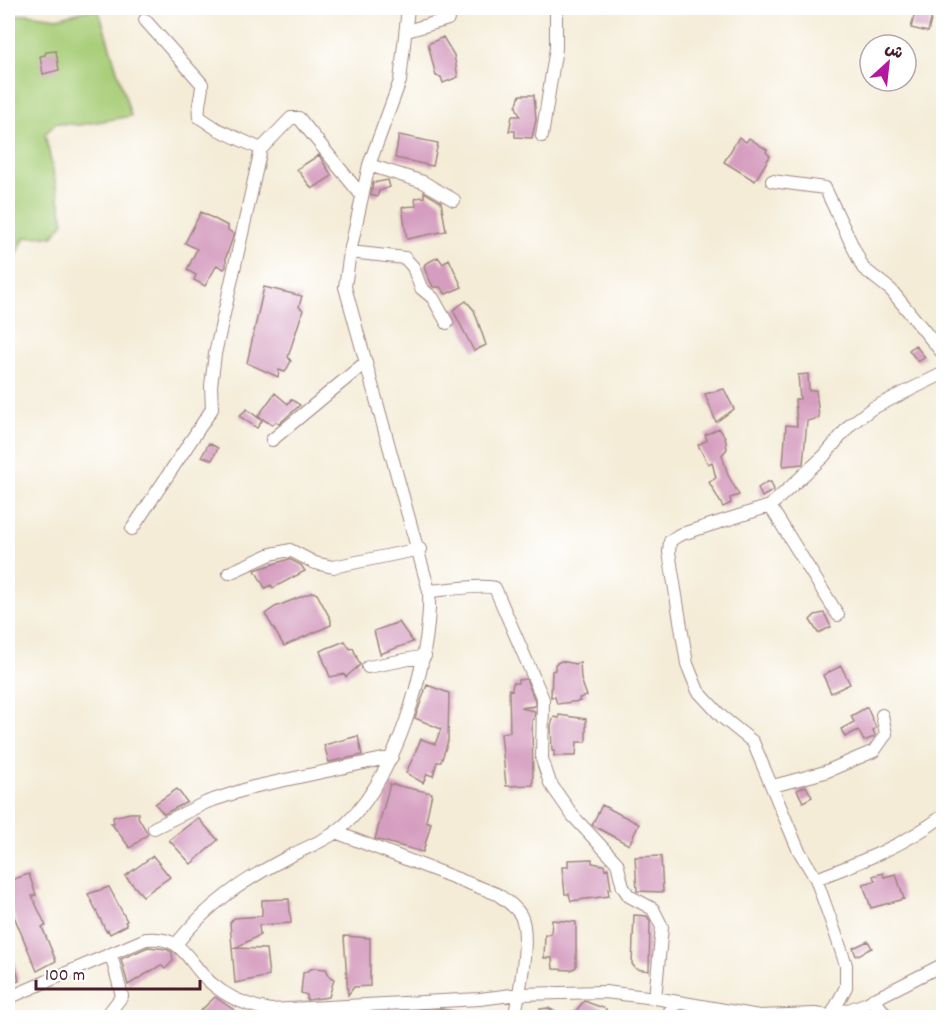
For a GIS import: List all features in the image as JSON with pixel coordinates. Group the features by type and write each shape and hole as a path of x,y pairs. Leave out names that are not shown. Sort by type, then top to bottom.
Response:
{"street":[{"path":"177,943 218,899 243,880 335,832 366,800 392,757 425,656 430,619 429,591 420,549 345,287 350,252 369,165 400,81 408,8"},
{"path":"542,136 556,48 556,8"},
{"path":"407,31 448,19"},
{"path":"145,20 202,84 202,93 197,105 199,117 217,129 261,149"},
{"path":"132,529 212,409 211,386 215,354 261,149 291,118 299,118 362,196"},
{"path":"369,165 423,182 454,200"},
{"path":"772,181 825,188 863,268 891,290 944,355"},
{"path":"350,252 405,258 422,288 433,298 447,323"},
{"path":"272,440 366,362"},
{"path":"831,1017 846,987 846,965 816,879 798,849 753,742 722,717 698,691 687,664 669,552 670,541 679,535 770,506 824,456 857,419 871,409 944,373"},
{"path":"770,506 838,615"},
{"path":"229,573 271,554 290,550 315,563 333,567 420,549"},
{"path":"429,591 468,589 488,585 495,588 543,699 542,759 550,783 573,816 617,863 623,888 629,896 653,909 660,918 662,927 655,998"},
{"path":"368,667 425,656"},
{"path":"773,786 825,772 874,751 886,734 882,715"},
{"path":"154,828 207,802 253,787 392,757"},
{"path":"816,879 875,857 924,830 944,815"},
{"path":"335,832 497,894 513,906 522,917 524,928 519,994 514,1017"},
{"path":"8,998 146,939 177,943 209,982 228,996 267,1014 480,999 519,994 605,992 759,1016 815,1014 831,1017 944,964"},
{"path":"105,1017 122,996 111,954"},
{"path":"873,999 889,1017"},
{"path":"665,1017 676,1002"}],"green space":[{"path":"98,8 131,116 80,125 56,123 45,134 64,222 53,236 25,237 8,272 8,17 28,14 57,18"}],"building":[{"path":"916,8 934,8 928,32 911,28"},
{"path":"443,37 454,55 458,77 443,83 441,77 436,76 428,44"},
{"path":"56,51 59,70 43,74 40,56 45,55 46,52"},
{"path":"520,95 534,95 536,120 532,138 515,137 515,131 509,131 512,116 520,116 516,107"},
{"path":"399,135 438,143 433,166 395,158"},
{"path":"739,137 746,142 749,138 767,150 770,156 755,181 724,162"},
{"path":"319,155 332,176 312,189 297,169"},
{"path":"388,180 390,187 379,191 377,197 371,195 373,183"},
{"path":"424,192 441,202 446,231 407,239 402,207 416,206 415,198 424,197"},
{"path":"201,212 228,226 228,230 234,234 226,257 226,267 224,269 217,265 205,286 194,280 196,275 187,270 197,249 185,243"},
{"path":"438,257 443,264 449,259 462,287 446,294 440,287 433,287 424,268 425,264"},
{"path":"264,287 302,296 299,307 303,310 288,357 291,361 285,372 279,370 278,377 247,363"},
{"path":"466,301 474,310 486,345 474,351 453,310"},
{"path":"915,345 925,357 918,362 909,350"},
{"path":"808,374 809,391 816,390 819,418 807,421 803,464 783,466 786,425 797,426 795,399 800,399 798,375"},
{"path":"724,389 734,409 716,422 705,394"},
{"path":"275,393 288,404 291,399 300,405 279,424 276,422 272,425 258,416"},
{"path":"247,409 262,421 257,428 239,416"},
{"path":"719,428 725,437 727,449 722,455 728,475 739,495 730,498 731,503 723,507 709,482 716,478 712,462 708,464 698,445 707,440 705,435"},
{"path":"209,443 218,448 212,460 202,456"},
{"path":"771,482 774,490 762,497 758,488"},
{"path":"289,559 301,565 305,571 273,588 271,585 265,588 255,570"},
{"path":"313,592 317,594 331,620 331,625 284,646 265,614 275,607"},
{"path":"824,613 831,627 818,633 810,620 815,615"},
{"path":"399,622 413,642 380,654 374,631"},
{"path":"345,641 350,649 353,648 360,665 346,677 344,674 330,677 320,651"},
{"path":"561,661 576,664 580,662 581,679 587,696 579,698 580,701 557,704 555,697 551,697 552,671 555,670 555,664"},
{"path":"841,666 850,684 831,693 823,675"},
{"path":"526,679 535,706 520,708 535,711 532,720 533,785 506,786 501,733 510,732 509,689 512,690 513,683 518,683 518,680"},
{"path":"427,685 449,693 448,741 441,762 437,762 433,776 427,774 423,783 406,773 421,739 435,744 441,729 415,718"},
{"path":"867,707 876,728 873,730 874,737 864,741 858,730 845,737 841,729 854,722 851,716"},
{"path":"559,715 586,719 586,742 577,742 576,756 554,756 551,725 554,717 559,718"},
{"path":"358,736 362,755 329,762 324,745"},
{"path":"390,784 432,793 426,821 431,823 423,852 375,839"},
{"path":"806,786 812,797 803,802 797,790"},
{"path":"177,789 187,802 164,814 155,804"},
{"path":"602,805 639,824 629,845 592,825"},
{"path":"139,813 138,817 148,834 130,848 111,823 114,823 113,817"},
{"path":"198,818 218,840 191,864 169,840"},
{"path":"153,856 170,877 143,896 125,876"},
{"path":"661,856 663,892 637,891 635,857"},
{"path":"592,859 592,863 604,865 605,869 608,868 611,889 608,889 609,896 571,901 569,894 565,894 562,867 568,867 568,860"},
{"path":"883,873 884,877 896,874 904,899 871,908 863,884 875,881 873,876"},
{"path":"29,874 36,895 32,896 46,926 42,927 56,961 37,971 8,902 8,881"},
{"path":"109,887 127,921 125,922 127,925 110,934 108,930 106,931 88,894"},
{"path":"289,899 291,923 259,925 260,935 235,948 266,949 269,976 235,983 230,923 234,918 262,916 262,900"},
{"path":"634,915 647,916 650,921 649,971 636,969 632,964"},
{"path":"552,920 576,922 576,967 571,970 553,969 552,958 544,958 545,935 551,934"},
{"path":"344,936 370,938 370,986 354,987 348,995"},
{"path":"868,941 872,948 856,956 853,948"},
{"path":"11,947 19,981 8,984 8,948"},
{"path":"148,947 172,952 173,961 165,969 161,965 128,985 121,959"},
{"path":"313,968 326,969 330,977 334,979 329,997 307,1000 307,995 301,993 303,973"},
{"path":"215,997 234,1010 226,1017 194,1017"},
{"path":"584,1001 606,1009 608,1017 584,1017 574,1013"},
{"path":"548,1008 567,1017 536,1017 540,1009"},
{"path":"441,1009 461,1012 461,1017 403,1017 418,1010"}]}
